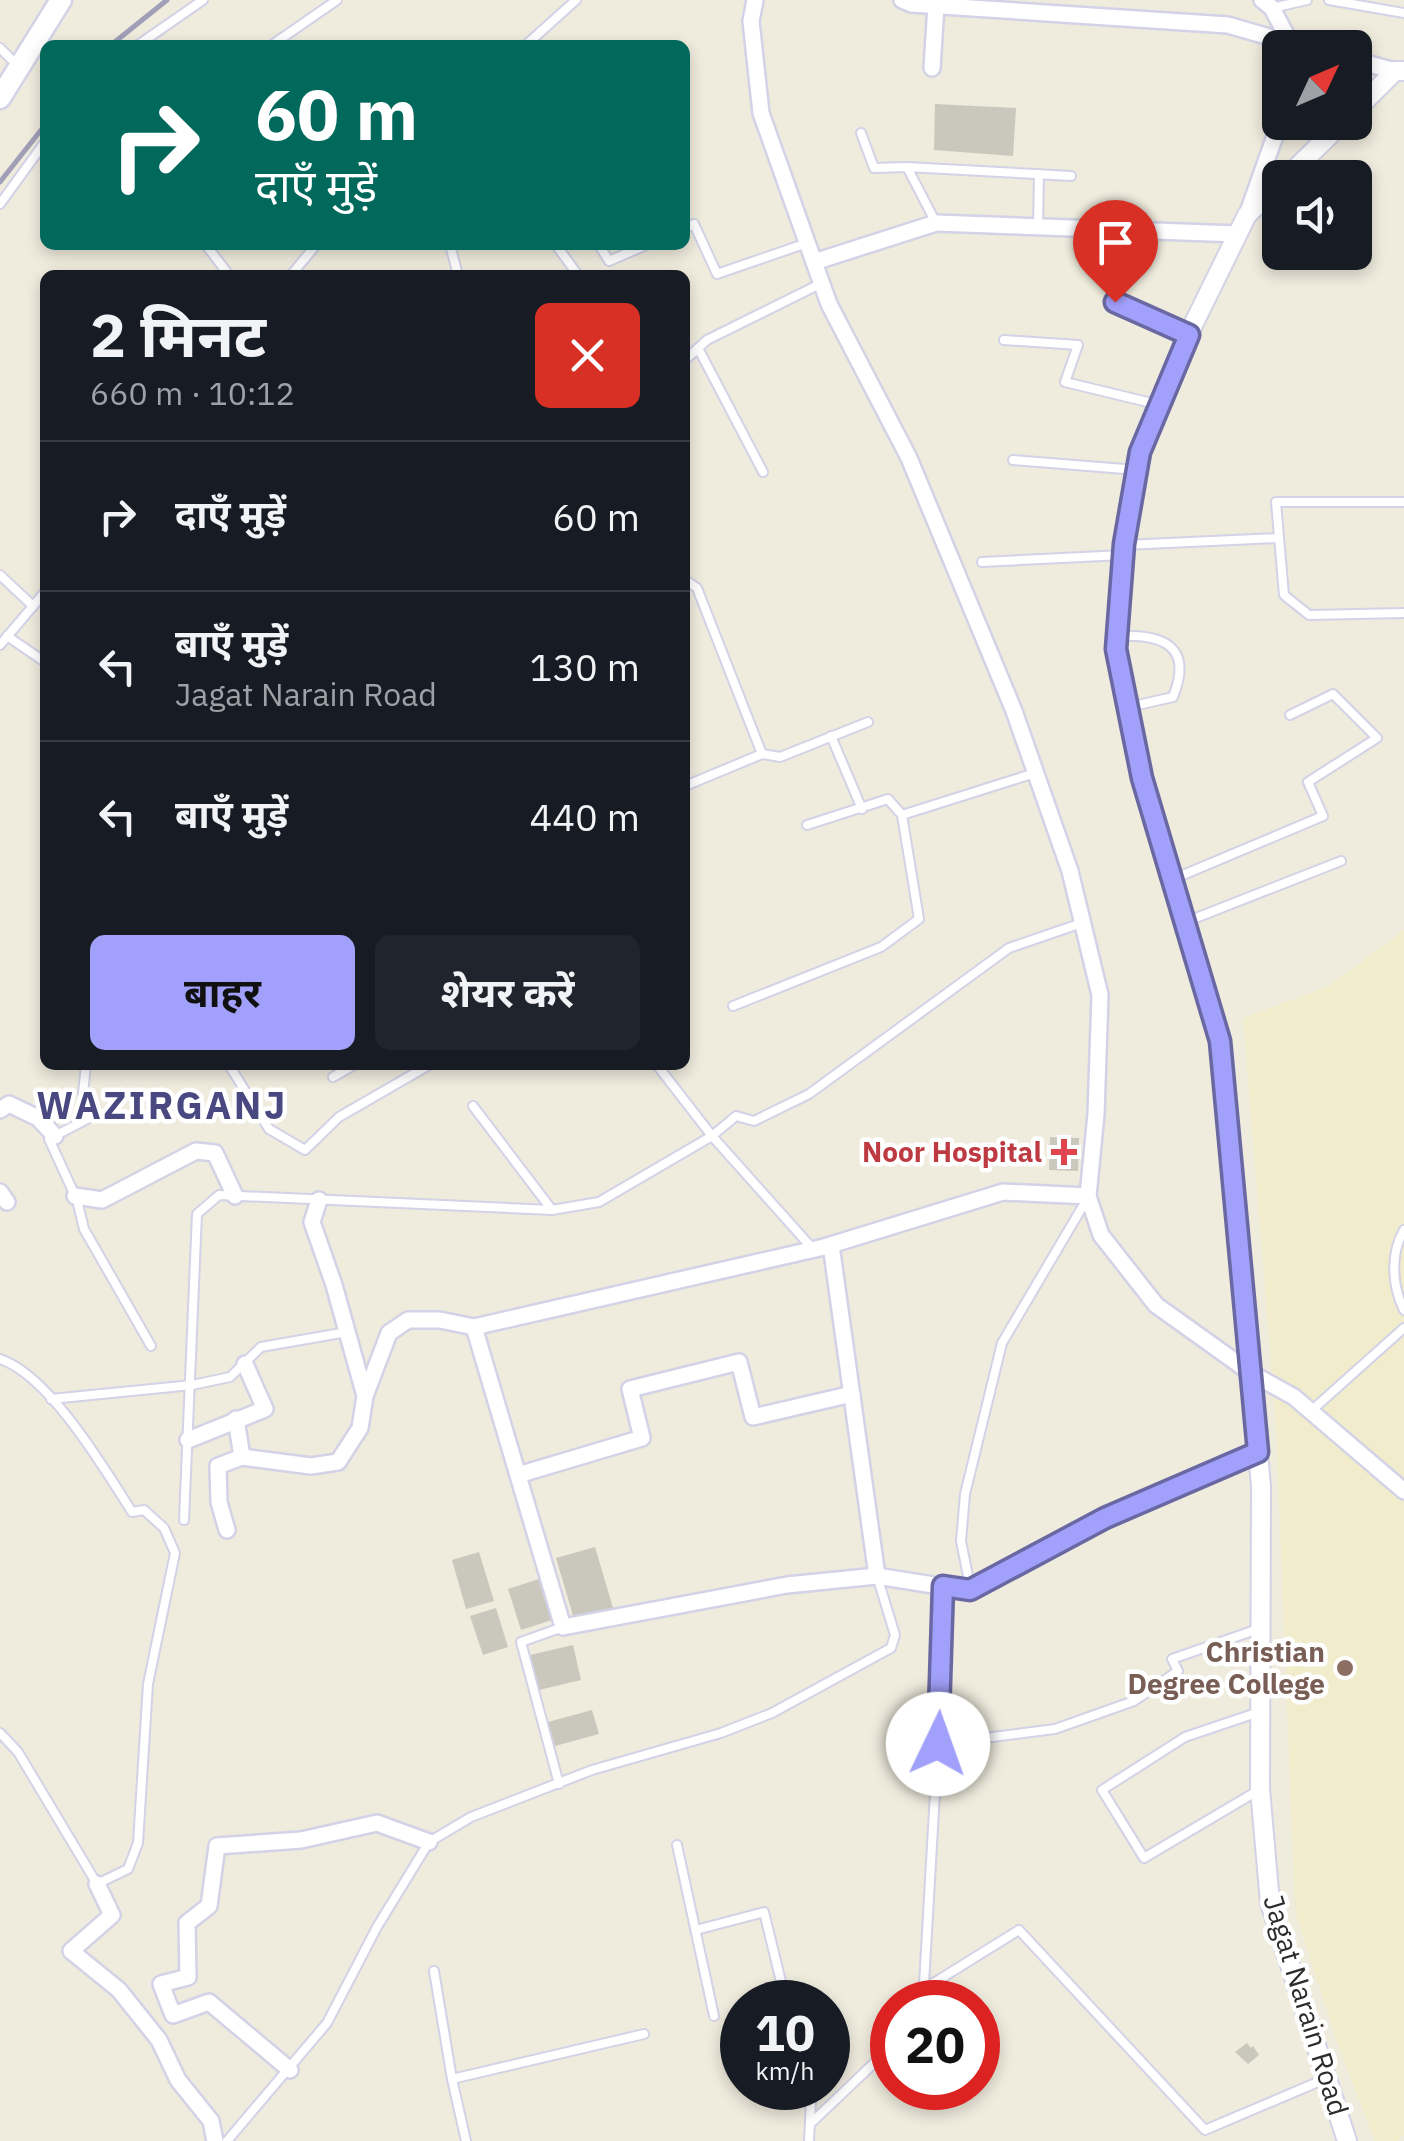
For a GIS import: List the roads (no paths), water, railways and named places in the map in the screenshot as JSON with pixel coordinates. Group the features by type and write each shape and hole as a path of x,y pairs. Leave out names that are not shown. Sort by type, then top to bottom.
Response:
{"main road":[{"path":"0,98 62,0"}],"street":[{"path":"755,0 751,21 761,113 829,304 909,458 1014,710 1070,870 1100,995 1096,1114 1088,1196 1101,1235 1156,1305 1250,1373 1294,1397 1404,1491"},
{"path":"904,0 1228,24 1262,35"},
{"path":"1267,4 1286,30"},
{"path":"932,68 936,5"},
{"path":"1372,64 1400,71"},
{"path":"1372,96 1400,71"},
{"path":"1247,215 1274,140"},
{"path":"1304,160 1325,140"},
{"name":"Jagat Narain Road","path":"1262,200 1247,215 1189,335 1140,452 1124,550 1116,649 1142,778 1220,1041 1261,1486 1260,1789 1270,1903 1347,2141"},
{"path":"814,262 936,223 1238,234"},
{"path":"0,1110 10,1104 38,1118 55,1136"},
{"path":"75,1196 102,1200 196,1151 215,1153 234,1196"},
{"path":"226,1530 219,1502 218,1466 242,1456 311,1466 338,1462 360,1428 365,1396 389,1333 408,1320 474,1326 813,1250 1003,1192 1088,1196"},
{"path":"319,1200 312,1222 365,1396"},
{"path":"831,1245 877,1576"},
{"path":"474,1326 564,1627 786,1585 877,1576 970,1590 1105,1518 1258,1452"},
{"path":"518,1475 642,1438 630,1390 738,1362 753,1417 852,1394"},
{"path":"188,1440 265,1409 244,1364"},
{"path":"236,1420 242,1456"},
{"path":"173,2014 162,1984 188,1977 187,1922 209,1906 217,1846 302,1840 377,1822 429,1842"},
{"path":"97,1884 112,1915 71,1951 119,1990 159,2040 178,2080 211,2121 215,2141"},
{"path":"149,2028 173,2014 209,2002 290,2070"}],"lane":[{"path":"145,40 203,0"},
{"path":"279,40 337,0"},
{"path":"532,40 576,0"},
{"path":"1267,4 1306,0"},
{"path":"1329,0 1404,13"},
{"path":"0,48 19,68"},
{"path":"861,133 874,168 1071,176"},
{"path":"0,204 40,149"},
{"path":"907,167 936,223"},
{"path":"1038,227 1040,174"},
{"path":"690,226 694,224 716,274 807,243"},
{"path":"1114,230 1115,302 1189,335"},
{"path":"210,250 225,270"},
{"path":"295,270 312,250"},
{"path":"602,250 609,261 634,250"},
{"path":"690,355 708,340 822,284"},
{"path":"1004,340 1078,344 1066,382 1160,405"},
{"path":"698,348 763,472"},
{"path":"1012,460 1137,470"},
{"path":"1404,502 1276,502 1284,595 1309,614 1404,613"},
{"path":"982,562 1279,538"},
{"path":"0,575 33,606"},
{"path":"690,583 697,588 762,754"},
{"path":"0,645 40,598"},
{"path":"1117,636 1149,635 1168,644 1178,660 1179,682 1173,697 1128,708"},
{"path":"7,636 40,659"},
{"path":"1171,880 1323,816 1308,782 1377,738 1333,694 1290,715"},
{"path":"690,784 762,754 780,758 868,722"},
{"path":"832,736 862,809"},
{"path":"902,815 1036,772"},
{"path":"733,1006 881,946 919,919 902,815 888,799 808,825"},
{"path":"1184,923 1342,861"},
{"path":"184,1520 197,1214 219,1195 552,1210 599,1202 712,1136 736,1116 754,1121 809,1094 1009,948 1082,923"},
{"path":"85,1070 83,1093 94,1116 48,1139 75,1196 84,1229 151,1346"},
{"path":"232,1070 269,1129 305,1150 339,1117 420,1070"},
{"path":"332,1078 346,1070"},
{"path":"661,1070 736,1165 813,1250"},
{"path":"472,1106 552,1210"},
{"path":"970,1590 961,1541 966,1494 1002,1343 1088,1196"},
{"path":"1404,1230 1394,1268 1397,1296 1404,1310"},
{"path":"1311,1411 1404,1328"},
{"path":"51,1399 192,1385 230,1377 261,1347 348,1332"},
{"path":"0,1358 44,1390 93,1450 132,1512 144,1510 164,1528 175,1553 148,1684 138,1843 128,1868 97,1884 18,1752 0,1734"},
{"path":"228,2141 327,2023 429,1842 471,1817 558,1784 772,1713 891,1648 894,1635 877,1576"},
{"path":"925,1980 943,1586"},
{"path":"558,1784 521,1642 564,1627"},
{"path":"938,1744 1055,1729 1118,1707 1134,1701 1178,1671 1172,1659 1260,1628"},
{"path":"1259,1712 1185,1737 1102,1790 1144,1858 1260,1789"},
{"path":"677,1845 714,2016"},
{"path":"696,1930 764,1912 781,1980"},
{"path":"938,1980 1018,1930 1205,2130 1326,2078"},
{"path":"434,1971 466,2141"},
{"path":"452,2079 644,2034"},
{"path":"810,2124 870,2067"},
{"path":"809,2110 810,2141"}],"railway":[{"path":"117,40 167,0"},
{"path":"0,182 40,131"}],"place":[{"name":"Noor Hospital","path":"1064,1152"},
{"name":"Christian Degree College","path":"1345,1668"}],"district":[{"name":"WAZIRGANJ","path":"162,1106"}]}
